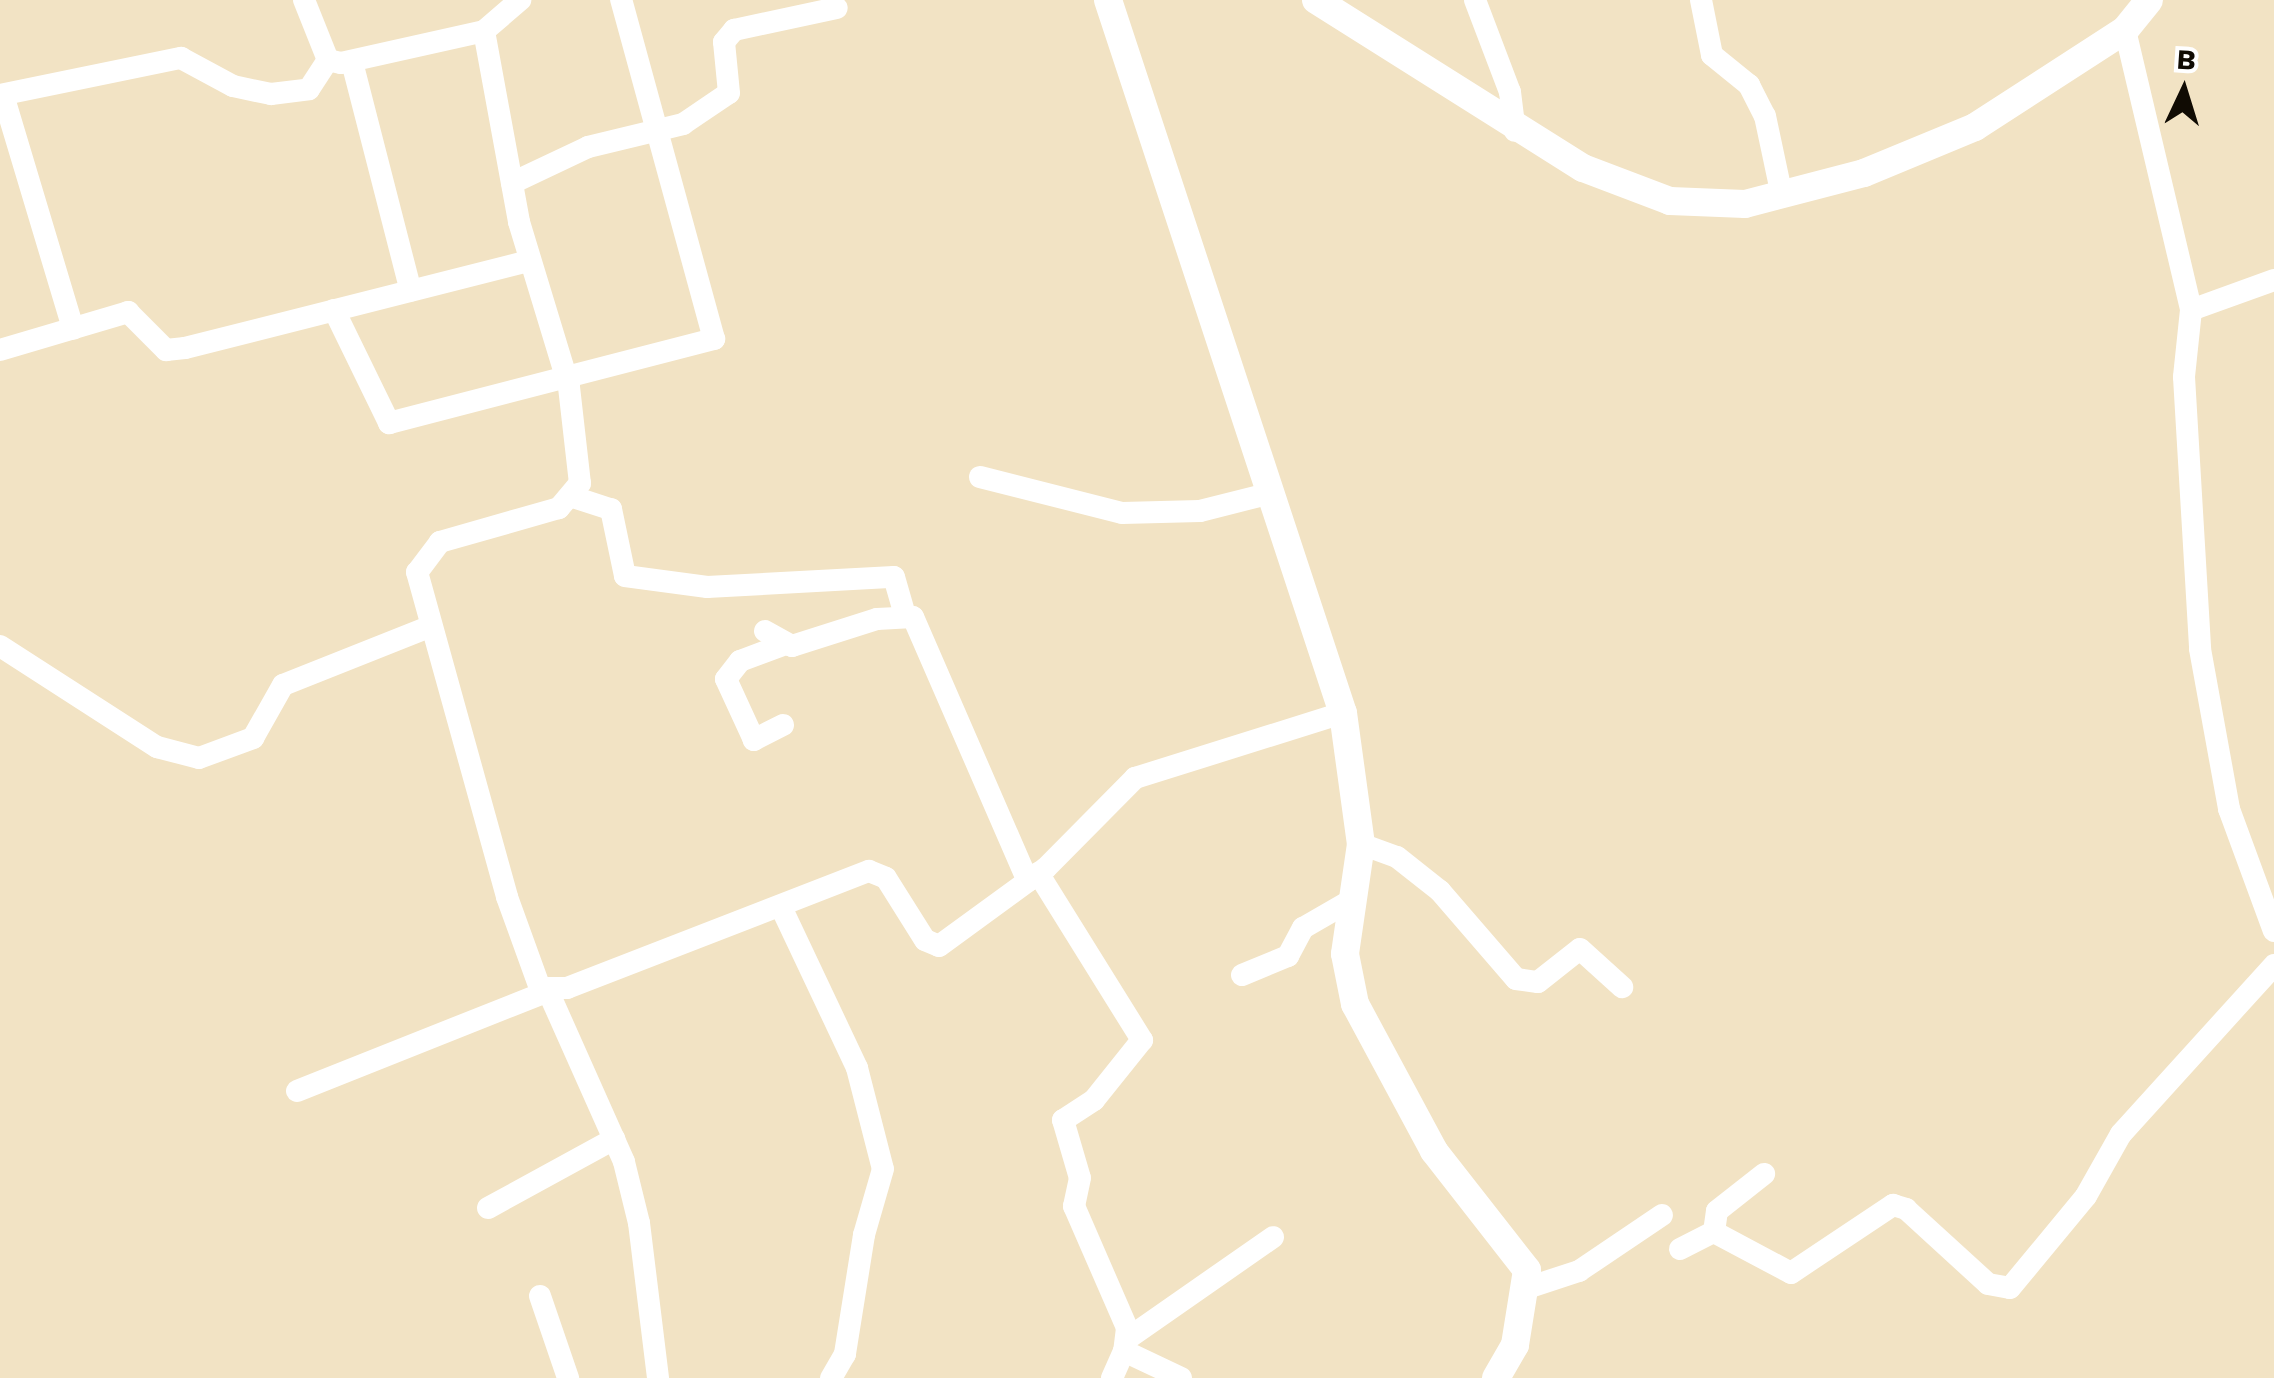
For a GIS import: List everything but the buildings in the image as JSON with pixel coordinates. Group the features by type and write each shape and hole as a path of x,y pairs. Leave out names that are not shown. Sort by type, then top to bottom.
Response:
{"main road":[{"path":"1108,0 1343,713 1361,844 1350,901 1346,972 1375,1049 1434,1151 1516,1250 1527,1270 1515,1345 1496,1378"},
{"path":"1316,0 1515,131 1601,176 1670,201 1745,204 1864,173 1975,127 2126,30 2149,0"}],"street":[{"path":"304,0 328,60"},
{"path":"328,60 352,62 494,17 520,0"},
{"path":"334,310 389,423 714,338 621,0"},
{"path":"1474,0 1510,92 1515,131"},
{"path":"1701,0 1712,55 1749,85 1765,116 1782,196"},
{"path":"512,183 588,146 658,132 716,106 728,93 724,42 734,30 837,8"},
{"path":"494,17 512,183 529,261 566,378 578,436 580,483 573,496 559,508 440,542 423,556 417,572 429,627 530,970 548,992 614,1139 639,1222 658,1378"},
{"path":"2126,30 2190,310 2184,377 2200,650 2229,809 2263,880 2274,930"},
{"path":"73,329 2,95 181,58 233,86 271,94 309,89 328,60"},
{"path":"352,62 410,291"},
{"path":"0,350 128,312 166,350 529,261"},
{"path":"2190,310 2274,280"},
{"path":"980,477 1122,513 1200,510 1271,493"},
{"path":"573,496 611,509 625,576 708,587 894,577 904,613 916,623 1033,877 1142,1040 1094,1100 1063,1120 1080,1178 1074,1206 1125,1345 1181,1378"},
{"path":"783,726 754,740 726,679 740,661 774,638 904,613"},
{"path":"0,646 158,747 199,758 252,738 283,685 429,627"},
{"path":"297,1091 548,992 875,871 925,940 939,946 1033,877 1093,816 1149,771 1343,713"},
{"path":"1361,844 1398,857 1440,891 1516,978 1538,982 1580,949 1622,987"},
{"path":"1242,975 1288,956 1303,928 1350,901"},
{"path":"781,906 857,1068 883,1170 864,1234 845,1354 831,1378"},
{"path":"1714,1232 1791,1272 1893,1205 1906,1209 1988,1284 2010,1288 2086,1196 2121,1134 2274,965"},
{"path":"488,1208 614,1139"},
{"path":"1714,1232 1717,1211 1764,1174"},
{"path":"1527,1288 1579,1271 1662,1215"},
{"path":"1680,1248 1714,1232"},
{"path":"1112,1378 1125,1345 1273,1237"},
{"path":"540,1296 568,1378"}]}
